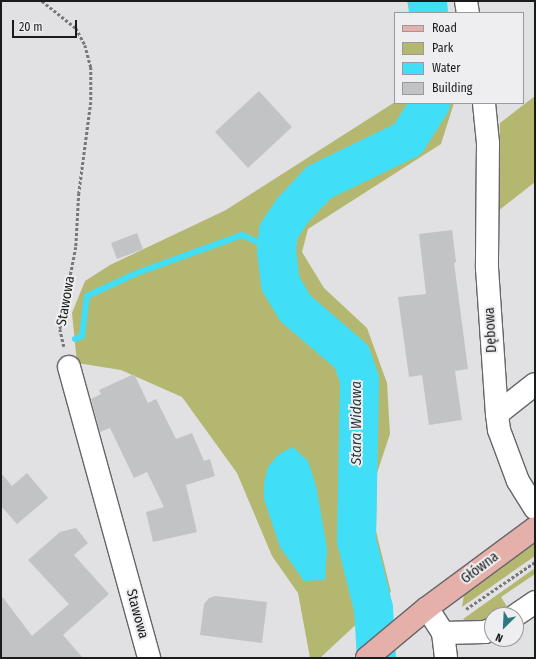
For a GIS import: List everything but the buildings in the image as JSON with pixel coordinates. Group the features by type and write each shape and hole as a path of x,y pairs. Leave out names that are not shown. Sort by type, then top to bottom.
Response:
{"main road":[{"name":"Główna","path":"367,658 427,608 535,528"}],"street":[{"path":"466,1 468,12"},
{"name":"Dębowa","path":"484,104 488,143 487,268 499,430 518,481 535,508"},
{"name":"Stawowa","path":"70,367 149,658"},
{"path":"497,414 535,384"},
{"path":"524,610 535,602"},
{"path":"427,608 443,633 446,658"},
{"path":"443,633 484,632"}],"path":[{"name":"Stawowa","path":"42,1 76,28 85,45 91,67 91,102 79,193 76,247 60,329 70,367"},
{"path":"462,613 535,562"}],"green space":[{"path":"407,1 444,1 446,12 410,12"},
{"path":"535,96 535,182 498,211 500,123"},
{"path":"394,103 394,104 454,104 441,144 308,229 302,252 324,288 367,328 387,383 390,434 377,473 376,531 391,592 320,658 310,658 298,593 272,556 237,473 182,397 121,370 77,363 72,313 85,281 110,265 226,210"},
{"path":"535,543 535,556 462,607 464,595"},
{"path":"535,568 535,574 501,597 507,607 484,607 484,621 469,623 463,619"}],"water":[{"path":"293,447 308,461 316,486 327,548 325,580 304,581 280,547 264,499 264,483 268,467 279,454"}],"waterway":[{"name":"Stara Widawa","path":"427,1 428,12"},
{"name":"Stara Widawa","path":"376,658 373,608 356,540 359,379 351,356 295,308 280,283 276,250 278,231 293,209 318,182 407,139 429,104"},
{"path":"75,339 82,336 87,296 137,273 242,235 276,250"}]}
